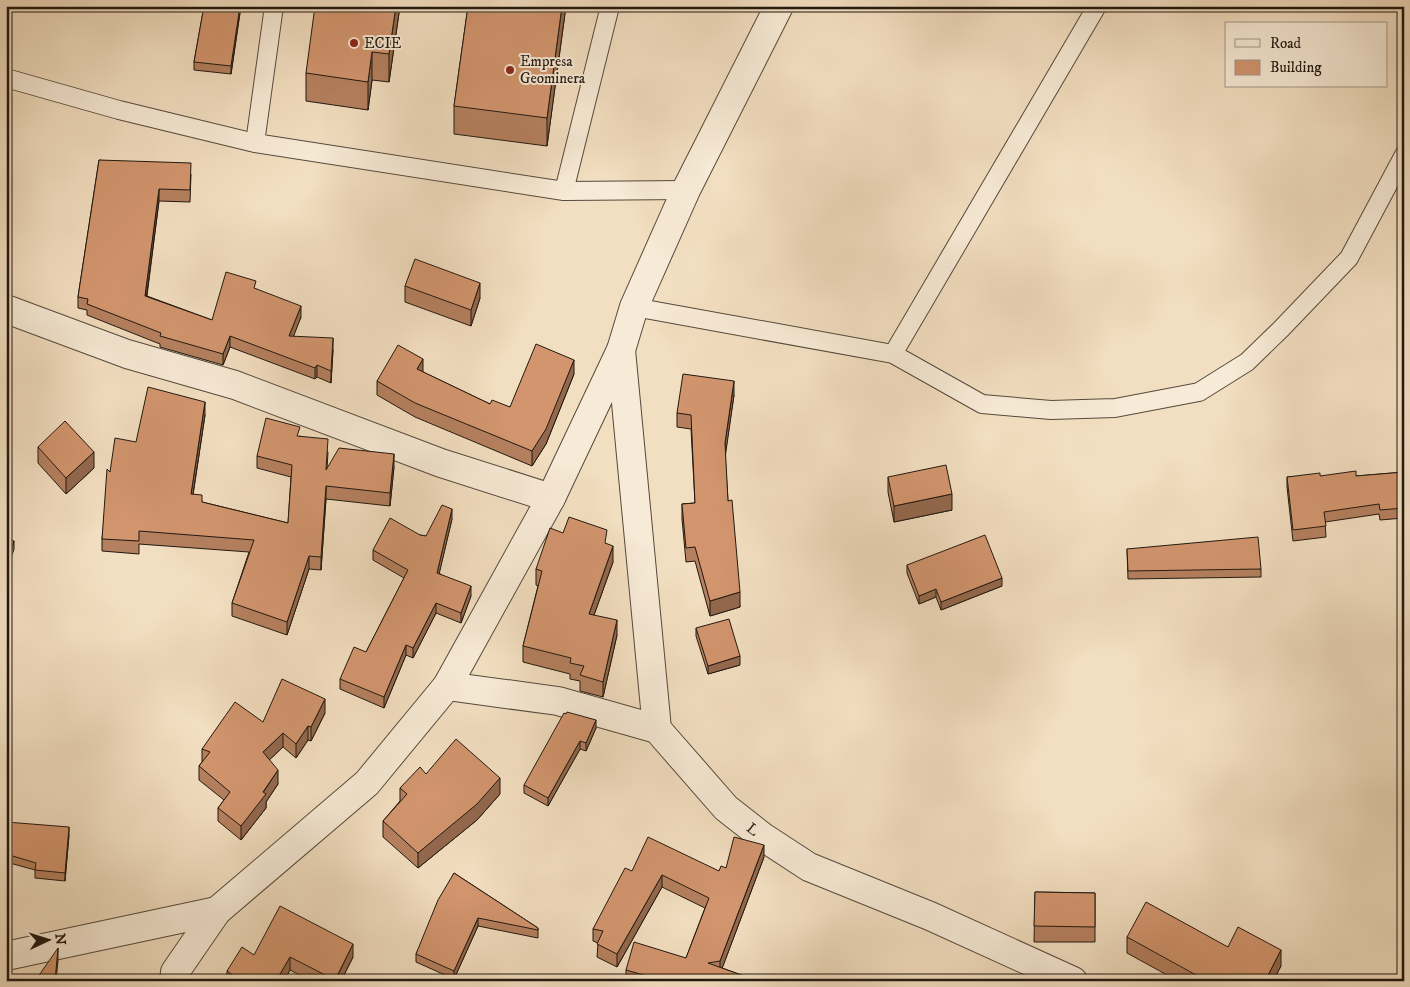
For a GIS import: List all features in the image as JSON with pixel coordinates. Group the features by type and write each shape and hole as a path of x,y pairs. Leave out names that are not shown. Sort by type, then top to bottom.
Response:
{"street":[{"path":"174,981 175,972 217,911 368,783 446,686 550,498 621,350 634,307 686,190 779,6"},
{"path":"6,309 127,354 235,385 440,463 550,498"},
{"path":"446,686 558,700 657,729 621,350"},
{"name":"L","path":"657,729 726,808 763,837 809,867 930,916 1073,981"},
{"path":"6,956 217,911"}],"lane":[{"path":"256,143 274,6"},
{"path":"564,191 610,6"},
{"path":"893,354 1097,6"},
{"path":"6,78 119,110 256,143 564,191 686,190"},
{"path":"634,307 893,354 982,404 1050,410 1115,408 1199,392 1247,362 1282,329 1349,258 1404,155"}],"building":[{"path":"204,6 240,6 231,66 194,62"},
{"name":"ECIE","path":"315,6 396,6 389,54 372,52 368,82 306,73"},
{"name":"Empresa Geominera","path":"468,6 562,6 547,118 454,106"},
{"path":"99,160 191,163 190,190 159,189 145,296 212,320 226,272 256,281 254,288 301,306 289,336 333,338 331,371 317,365 315,368 230,336 223,354 160,336 161,333 87,304 88,299 78,297"},
{"path":"415,259 480,283 471,310 405,286"},
{"path":"536,344 574,360 546,429 532,451 415,403 377,381 398,345 423,359 417,369 490,404 492,400 510,407"},
{"path":"683,374 734,381 725,443 728,501 732,500 740,592 710,601 695,547 686,548 682,504 695,503 691,415 677,413"},
{"path":"148,387 205,402 191,494 202,495 202,502 288,523 292,465 257,456 266,418 300,427 297,436 328,439 326,470 339,448 394,454 390,493 326,486 321,557 309,556 287,622 232,603 254,540 139,531 139,541 102,539 107,469 110,472 115,438 136,442"},
{"path":"65,421 94,452 66,478 38,447"},
{"path":"946,465 952,494 894,506 888,477"},
{"path":"1356,471 1356,476 1404,472 1404,508 1380,510 1379,504 1324,512 1326,526 1293,530 1287,477 1320,473 1320,476"},
{"path":"442,505 452,509 437,573 471,586 461,613 436,603 413,648 406,645 384,697 340,679 354,647 366,652 408,570 373,550 390,518 420,535 426,536"},
{"path":"569,517 607,530 605,543 613,546 589,614 617,620 603,682 580,675 584,666 570,663 571,658 523,646 542,571 536,569 550,528 563,533"},
{"path":"985,535 1002,578 941,602 936,589 919,596 907,565"},
{"path":"6,537 14,541 6,566"},
{"path":"1258,537 1261,569 1128,571 1127,549"},
{"path":"729,619 740,656 708,666 696,628"},
{"path":"282,679 325,699 311,727 308,726 296,744 283,733 263,752 278,770 263,792 266,794 241,826 218,808 230,792 199,766 210,752 202,749 235,702 263,722"},
{"path":"567,712 596,720 586,743 580,741 548,798 524,785 564,713 566,714"},
{"path":"456,739 500,778 477,804 418,853 383,821 407,794 400,788 420,767 426,774"},
{"path":"6,822 69,827 65,873 35,870 36,863 6,854"},
{"path":"648,837 719,871 721,866 726,868 734,837 764,845 720,961 708,963 758,981 653,981 654,978 626,970 634,942 686,958 709,898 662,875 617,954 597,944 603,931 593,929 625,868 632,871"},
{"path":"454,873 538,928 538,930 478,918 454,971 416,954 438,900"},
{"path":"1035,892 1095,893 1095,927 1034,926"},
{"path":"1146,902 1228,947 1238,927 1281,950 1265,981 1207,981 1127,937"},
{"path":"280,906 353,944 335,980 290,957 276,981 241,981 227,971 242,947 254,955"},
{"path":"58,948 55,981 35,981"}],"place":[{"name":"ECIE","path":"354,43"},
{"name":"Empresa Geominera","path":"510,70"}]}
